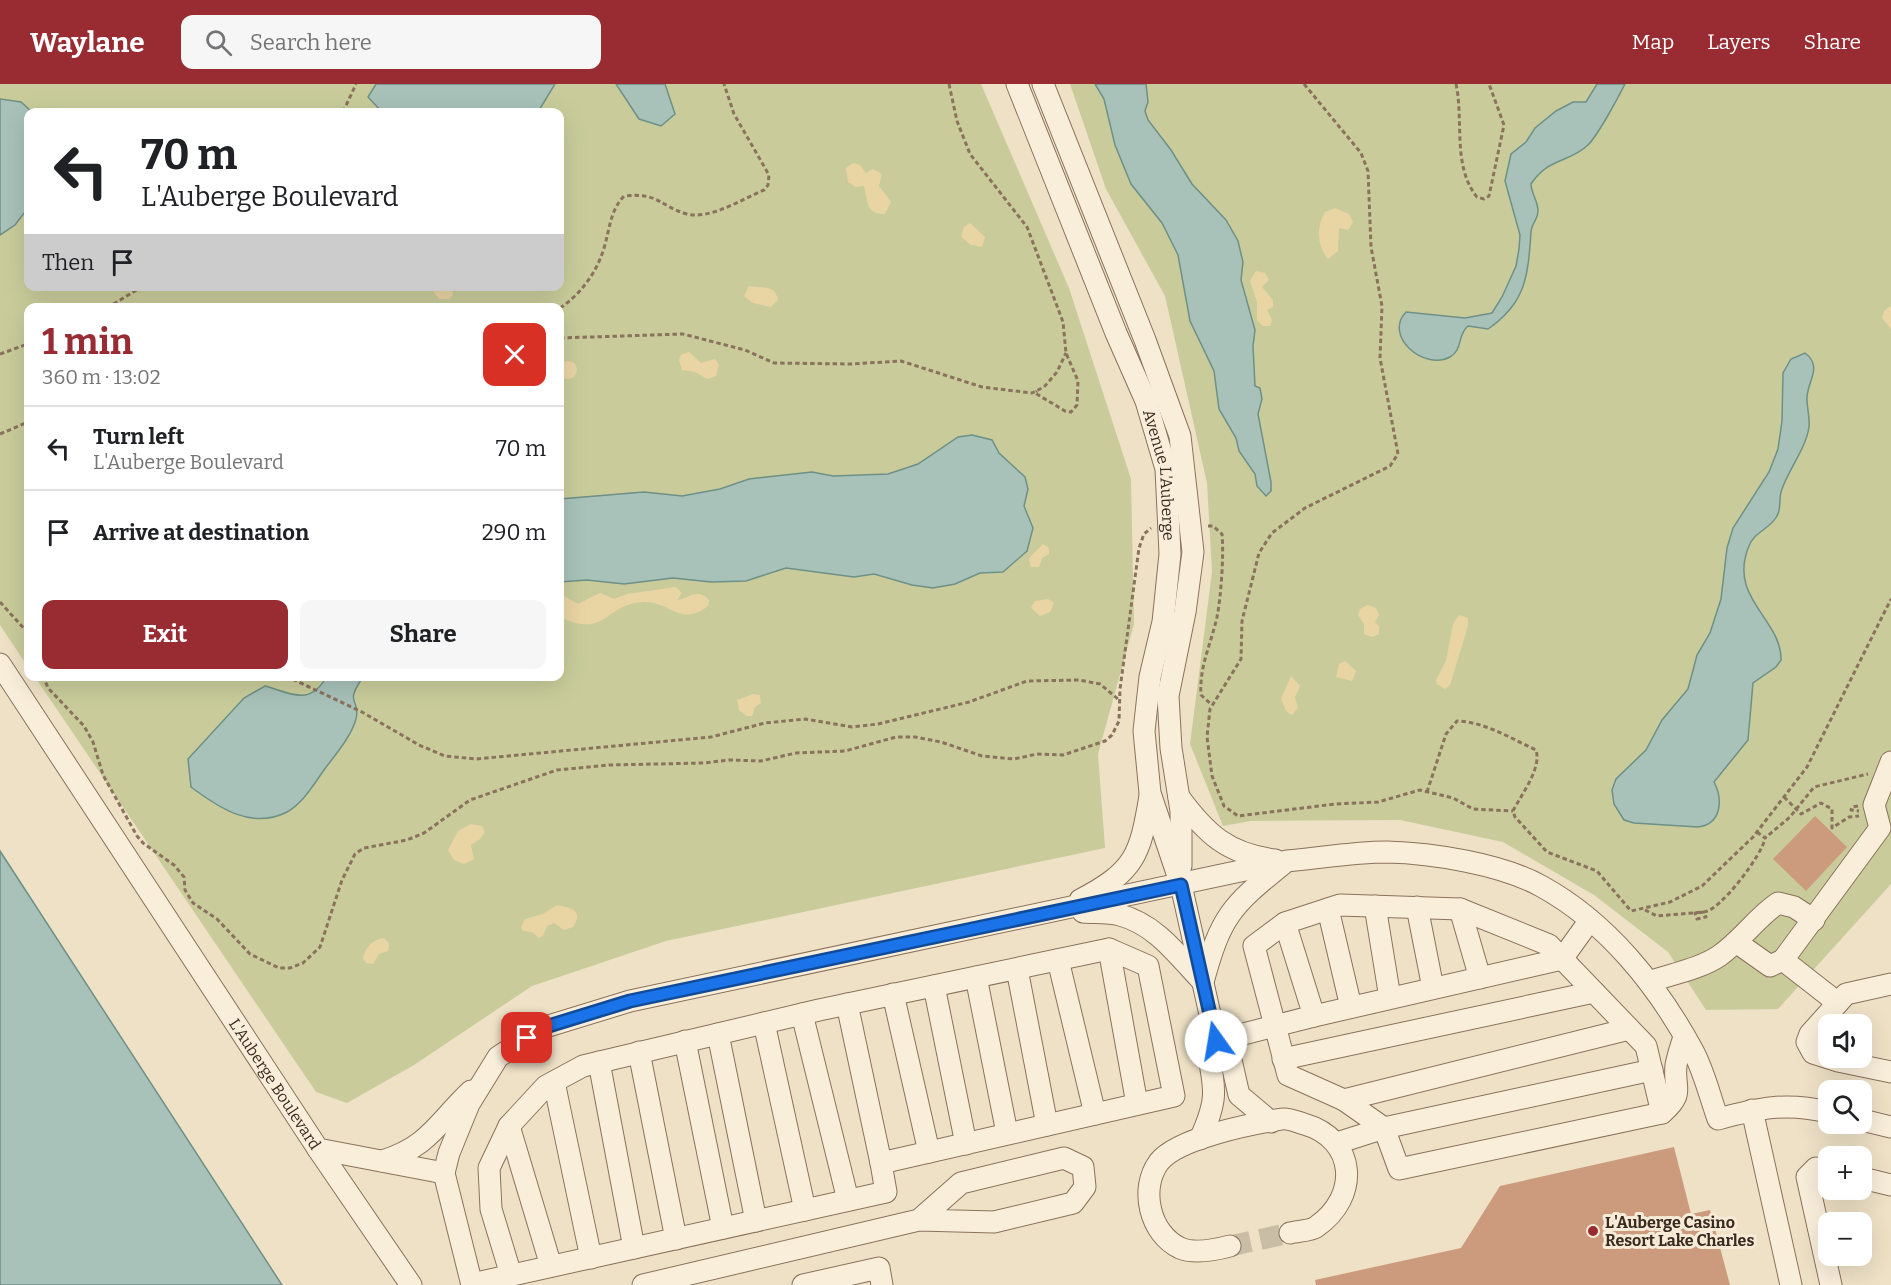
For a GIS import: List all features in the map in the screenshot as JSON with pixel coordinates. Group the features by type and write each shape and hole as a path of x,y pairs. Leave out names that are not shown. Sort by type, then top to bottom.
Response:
{"street":[{"name":"Avenue L'Auberge","path":"1017,84 1116,333 1146,401 1166,469 1170,554 1163,622 1150,677 1144,731 1150,793 1181,885 1216,1041"},
{"name":"Avenue L'Auberge","path":"1043,84 1145,340 1180,436 1193,552 1185,612 1168,696 1171,748 1179,797 1181,885"},
{"name":"L'Auberge Boulevard","path":"0,664 318,1149 444,1173"},
{"path":"1736,942 1770,966 1783,960 1880,828 1874,805 1891,762"},
{"path":"1062,910 1114,881 1135,858 1144,833 1150,793"},
{"path":"1179,797 1212,837 1256,858 1287,861"},
{"path":"846,1004 886,1192 472,1284 444,1173 449,1153 469,1104 498,1057 542,1028 630,1001 1287,861 1386,852 1441,856 1491,868 1540,885 1590,920 1649,982 1694,1053 1718,1119 1752,1110 1786,1106 1818,1111"},
{"path":"1203,982 1214,940 1226,917 1241,897 1287,861"},
{"path":"1649,982 1718,957 1736,942 1761,915 1778,903 1794,907 1814,920"},
{"path":"1662,1113 1646,1046 1549,945 1460,909 1340,905 1285,923 1254,946 1288,1075 1344,1100 1384,1128 1399,1169 1662,1113 1671,1105 1679,1089 1676,1067 1684,1037"},
{"path":"1375,906 1390,998"},
{"path":"1417,908 1433,988"},
{"path":"1328,909 1351,1007"},
{"path":"1460,909 1480,978"},
{"path":"1062,910 1120,915 1145,926 1164,939 1203,982"},
{"path":"1200,1139 1210,1116 1216,1091 1208,1053 1216,1041 1275,1025 1562,959 1590,920"},
{"path":"1285,923 1314,1016"},
{"path":"1109,949 1137,1104"},
{"path":"511,1275 491,1209 489,1168 509,1126 546,1086 583,1066 846,1004 1109,949 1148,966 1174,1096 881,1163"},
{"path":"1058,960 1095,1114"},
{"path":"1783,960 1838,1003"},
{"path":"1017,969 1047,1125"},
{"path":"976,977 1007,1133"},
{"path":"1891,984 1846,994 1810,1034 1807,1042 1813,1053 1838,1061 1891,1072"},
{"path":"934,986 966,1144"},
{"path":"1284,1059 1594,992"},
{"path":"893,994 929,1152"},
{"path":"802,1014 848,1200"},
{"path":"764,1023 805,1210"},
{"path":"1344,1100 1629,1029"},
{"path":"718,1034 756,1221"},
{"path":"685,1041 723,1228"},
{"path":"1216,1041 1229,1052 1239,1095 1271,1122"},
{"path":"639,1052 676,1239"},
{"path":"599,1062 634,1248"},
{"path":"1337,1143 1384,1128 1652,1070"},
{"path":"381,1161 401,1155 424,1142 453,1107 487,1076"},
{"path":"554,1082 591,1258"},
{"path":"1752,1110 1791,1285"},
{"path":"1230,1246 1211,1251 1181,1248 1158,1230 1147,1193 1159,1163 1182,1145 1285,1119 1316,1127 1337,1143 1348,1167 1341,1201 1315,1228 1290,1233"},
{"path":"1872,1122 1891,1127"},
{"path":"509,1126 551,1266"},
{"path":"318,1149 411,1285"},
{"path":"644,1285 676,1282 919,1220 994,1222 1072,1203 1085,1186 1083,1167 1064,1158 961,1183 919,1220"},
{"path":"1818,1168 1807,1177 1831,1285"},
{"path":"1872,1180 1891,1185"},
{"path":"803,1285 879,1268 882,1285"}],"path":[{"path":"345,108 356,84"},
{"path":"564,305 574,297 595,271 603,250 613,209 624,196 658,198 687,214 703,215 764,190 768,185 769,175 734,114 724,84"},
{"path":"950,84 957,121 970,154 1031,235 1063,322 1066,353 1078,381 1077,405 1071,412 1065,411 1035,393 1053,376 1066,353"},
{"path":"1304,84 1361,153 1368,171 1371,247 1382,306 1380,358 1398,454 1390,466 1299,512 1265,542 1253,569 1242,621 1241,659 1212,705 1207,737 1212,776 1224,806 1238,816 1335,804 1378,802 1409,792 1427,792 1453,798 1473,809 1513,811"},
{"path":"1456,84 1461,113 1460,144 1467,179 1478,197 1484,199 1489,196 1504,125 1489,84"},
{"path":"115,303 135,291"},
{"path":"564,338 683,334 745,350 774,363 850,364 901,361 982,387 1032,393 1039,390"},
{"path":"0,354 24,345"},
{"path":"0,434 24,424"},
{"path":"45,681 49,689 84,726 93,742 103,775 143,843 174,866 184,877 184,890 193,903 217,919 250,954 279,968 303,963 320,947 342,880 356,854 364,848 406,840 424,833 470,800 557,770 609,765 704,763 729,760 761,761 796,753 845,752 896,737 915,737 941,742 982,756 1014,759 1037,754 1063,755 1105,741 1112,735 1119,721 1119,701 1139,548 1144,534 1153,526 1169,526"},
{"path":"1191,526 1213,526 1222,534 1218,614 1203,661 1200,681 1201,695 1212,705"},
{"path":"1427,792 1446,734 1456,721 1474,722 1536,750 1538,757 1535,768 1513,811 1515,817 1547,852 1597,871 1631,911 1670,902 1702,886 1756,832 1807,767 1891,599"},
{"path":"0,602 24,629"},
{"path":"297,681 362,712 419,746 445,756 476,759 711,737 765,723 805,719 852,727 878,724 969,702 1027,681 1079,680 1100,684 1119,701"},
{"path":"1644,909 1657,916 1711,911 1743,876 1760,852 1765,838 1796,810 1814,787 1838,783 1864,774 1872,775"},
{"path":"1784,797 1801,814 1821,803 1828,806 1834,818 1832,828 1849,817 1862,816 1862,811 1851,810 1852,807 1865,806"},
{"path":"1756,832 1765,838"}],"green space":[{"path":"0,84 981,84 1069,288 1131,479 1134,624 1098,754 1105,848 666,941 532,986 414,1065 347,1103 316,1092 38,681 564,681 564,303 24,303 24,661 0,625"},
{"path":"1070,84 1891,84 1891,884 1778,1009 1706,1010 1668,952 1594,895 1503,842 1400,820 1251,821 1223,826 1190,744 1212,572 1207,483 1165,296 1106,189"}],"sand":[{"path":"853,163 860,165 866,173 873,169 882,174 879,186 891,202 885,214 874,212 868,205 864,186 856,187 848,182 846,168"},
{"path":"1335,208 1349,214 1353,222 1348,230 1339,228 1338,251 1328,259 1320,242 1319,230 1325,212"},
{"path":"970,223 985,237 982,247 971,245 961,237 964,227"},
{"path":"1256,271 1265,273 1269,280 1262,287 1273,300 1273,307 1267,310 1272,320 1270,326 1263,326 1257,320 1257,302 1250,281"},
{"path":"749,286 770,289 774,291 778,300 771,307 753,303 744,296"},
{"path":"433,291 452,291 453,295 449,299 439,299"},
{"path":"1891,306 1891,329 1882,318 1884,311"},
{"path":"689,352 701,363 715,359 719,365 716,376 707,379 695,372 682,370 679,360 681,355"},
{"path":"571,362 576,367 574,376 568,379 564,377 564,363"},
{"path":"1043,544 1049,548 1049,554 1042,558 1039,567 1031,567 1029,558"},
{"path":"676,587 682,593 677,600 701,594 709,600 708,606 690,614 675,612 652,602 642,602 629,604 596,623 575,623 564,619 564,596 578,604 600,593 614,599 627,594"},
{"path":"1048,599 1054,603 1050,612 1040,616 1031,608 1035,601"},
{"path":"1368,605 1376,608 1379,615 1375,622 1379,626 1379,634 1372,637 1364,634 1364,624 1358,615 1360,609"},
{"path":"1459,615 1468,618 1468,626 1450,685 1445,689 1437,684 1436,680 1446,661 1453,624"},
{"path":"1345,661 1356,671 1352,681 1336,677 1339,664"},
{"path":"1291,676 1300,686 1295,697 1298,708 1292,715 1286,711 1281,699"},
{"path":"753,694 760,695 761,703 755,707 752,716 747,716 739,710 737,700"},
{"path":"471,824 482,826 485,832 471,845 474,859 464,864 454,860 448,850 458,831"},
{"path":"557,905 576,913 577,917 573,927 564,930 554,923 547,926 543,936 539,938 532,932 523,931 521,927 525,919 543,914"},
{"path":"384,938 389,943 388,951 379,954 373,964 366,963 363,958 368,948 376,940"}],"water":[{"path":"376,84 555,84 540,108 378,108 368,97"},
{"path":"616,84 665,84 675,114 661,126 639,119"},
{"path":"1095,84 1146,84 1148,102 1145,111 1148,120 1171,150 1192,184 1226,220 1238,241 1243,262 1241,280 1255,330 1253,346 1255,386 1260,388 1262,399 1258,414 1271,482 1271,491 1266,496 1257,486 1255,474 1239,451 1236,438 1219,409 1214,371 1190,321 1178,255 1162,223 1131,184 1115,145 1104,99"},
{"path":"1597,84 1625,84 1588,145 1574,155 1545,169 1531,184 1538,214 1531,229 1526,275 1518,298 1501,319 1488,329 1468,326 1462,334 1457,350 1450,357 1440,360 1429,359 1410,349 1400,331 1400,321 1406,312 1465,318 1492,313 1516,266 1519,249 1520,235 1505,181 1511,154 1526,142 1535,128 1556,111 1573,102 1586,102"},
{"path":"0,99 21,102 28,108 24,108 24,213 15,225 0,235"},
{"path":"1805,353 1810,358 1814,369 1807,393 1809,423 1807,435 1782,489 1777,516 1751,541 1744,564 1745,580 1750,594 1773,632 1779,645 1781,660 1776,667 1753,683 1748,740 1714,782 1719,803 1716,816 1712,821 1698,827 1634,823 1624,820 1614,804 1612,790 1616,779 1646,750 1662,720 1688,689 1697,655 1710,633 1721,599 1727,548 1733,528 1769,472 1778,449 1782,421 1783,373 1791,359"},
{"path":"972,435 992,440 999,453 1025,477 1028,489 1024,506 1033,528 1027,551 1003,572 980,573 955,584 933,588 912,585 874,574 854,577 786,568 746,581 711,582 673,578 624,584 587,580 564,582 564,499 644,492 682,496 720,489 749,479 812,472 833,476 888,474 918,464 958,437"},
{"path":"324,681 360,681 353,697 357,712 356,719 342,746 308,793 293,808 274,817 249,818 224,809 191,787 188,759 244,698 265,686 292,694 307,695 321,686"},
{"path":"0,851 282,1285 0,1285"}],"building":[{"path":"1815,816 1847,847 1806,891 1773,859"},
{"name":"L'Auberge Casino Resort Lake Charles","path":"1674,1147 1691,1214 1710,1210 1730,1285 1316,1285 1315,1280 1461,1248 1500,1186"}],"tunnel":[{"path":"1230,1246 1290,1233"}],"place":[{"name":"L'Auberge Casino Resort Lake Charles","path":"1593,1231"}],"route":[{"path":"527,1038 542,1028 630,1001 1181,885 1216,1041"}]}
